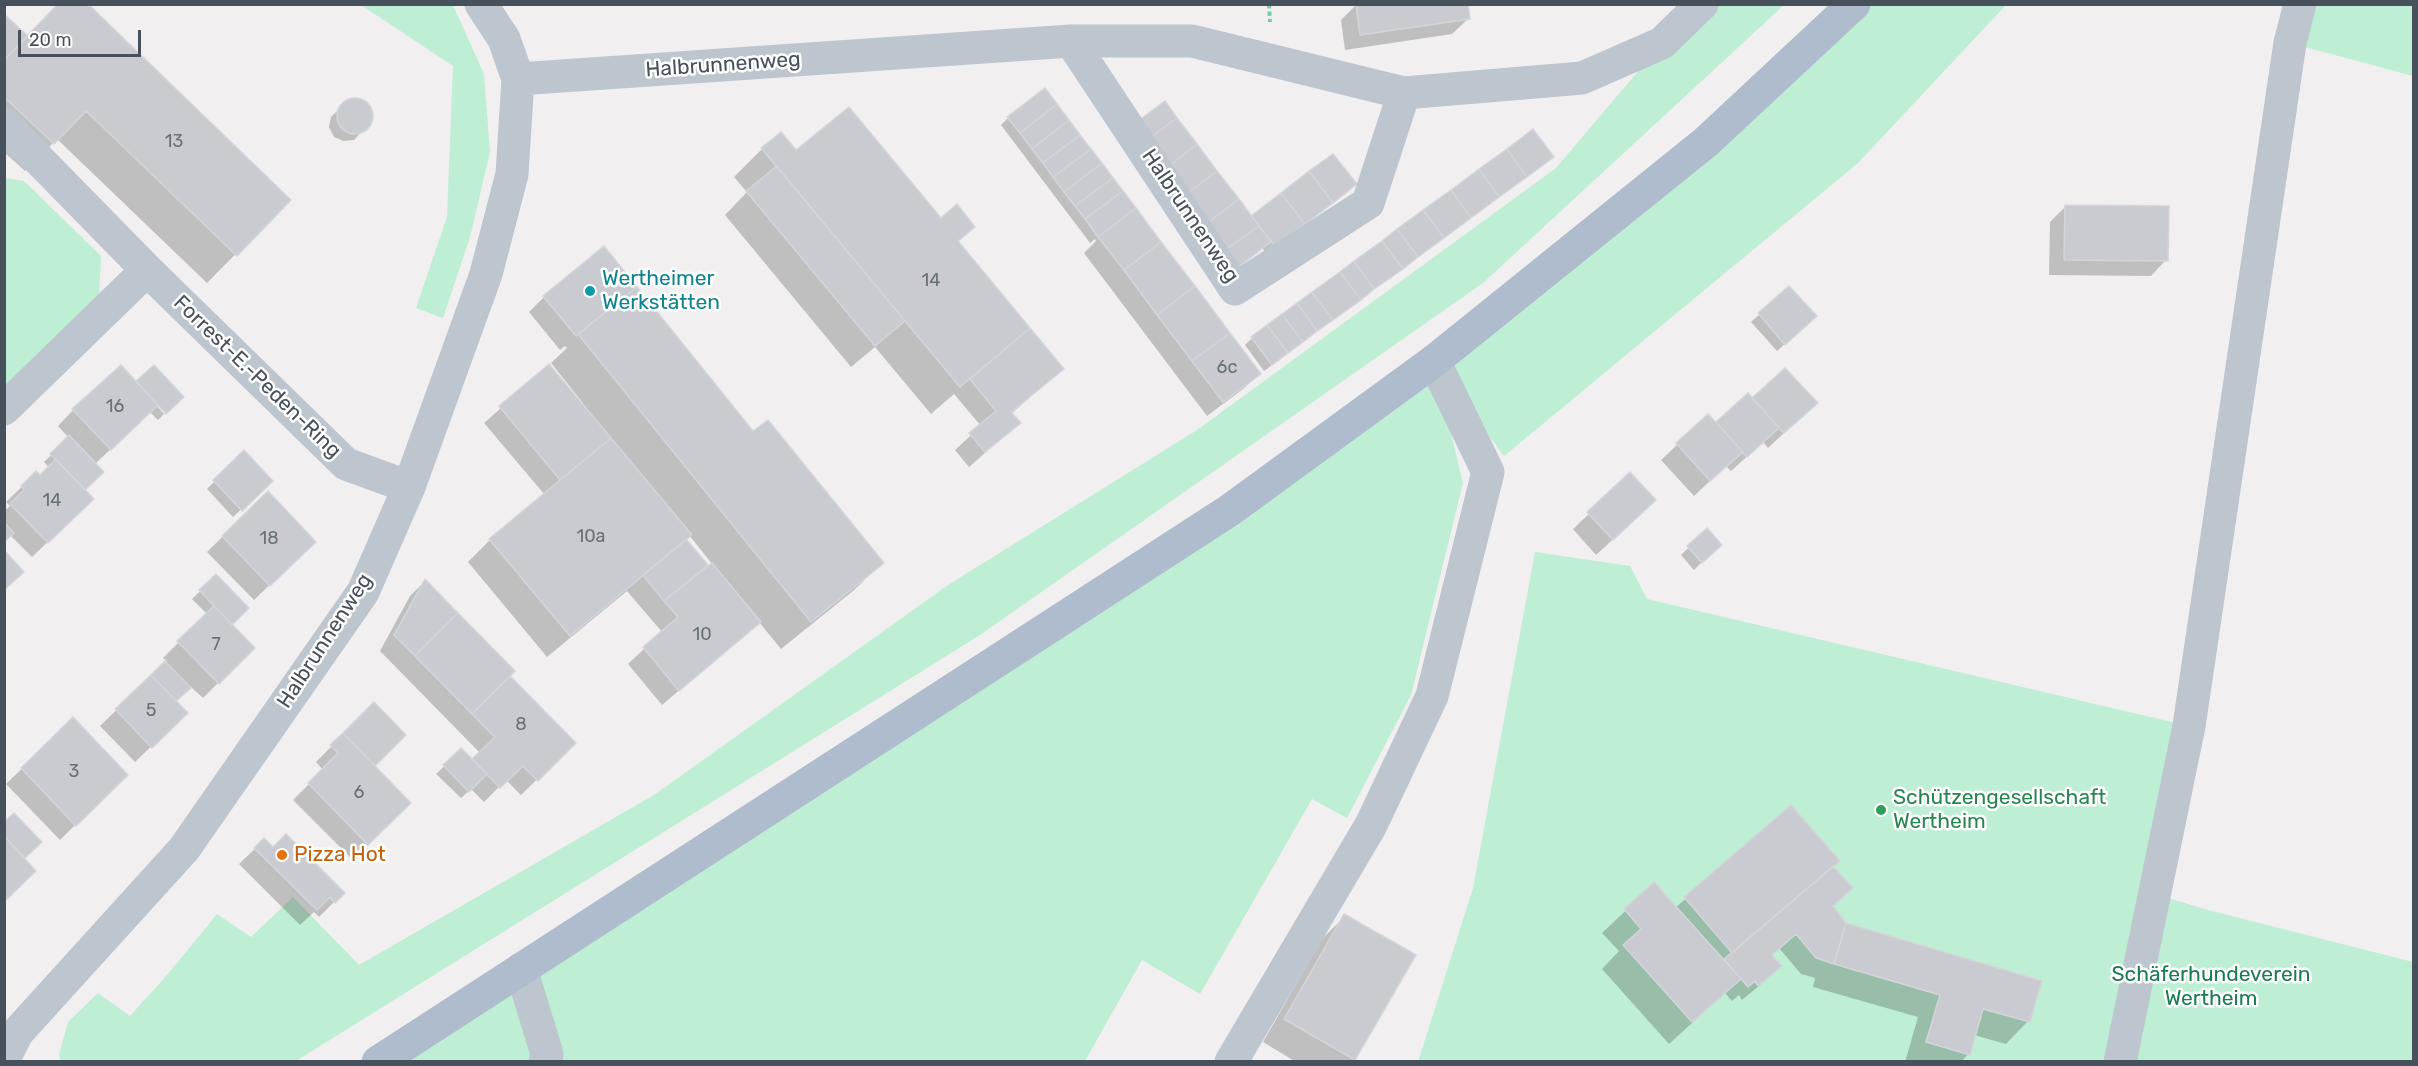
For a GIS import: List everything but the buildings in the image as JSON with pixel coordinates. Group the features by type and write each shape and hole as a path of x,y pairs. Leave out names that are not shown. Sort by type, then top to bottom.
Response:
{"main road":[{"path":"378,1062 1230,510 1434,361 1706,142 1854,4"}],"street":[{"name":"Halbrunnenweg","path":"4,1059 16,1033 184,849 363,592 409,487 486,274 512,174 518,79 504,39 481,4"},
{"name":"Halbrunnenweg","path":"518,79 1071,41 1192,41 1404,93 1582,78 1662,43 1702,4"},
{"path":"2120,1062 2189,726 2290,43 2300,4"},
{"name":"Halbrunnenweg","path":"1071,41 1235,289 1368,203 1404,93"},
{"name":"Forrest-E.-Peden-Ring","path":"4,124 147,270 346,464 409,487"},
{"path":"4,409 147,270"},
{"path":"1231,1062 1371,825 1432,696 1488,472 1434,361"},
{"path":"521,969 547,1054 545,1062"}],"green space":[{"path":"361,5 453,5 484,74 490,152 470,237 443,318 416,308 447,217 453,66"},
{"path":"1702,5 1784,5 1483,283 980,635 296,1061 61,1062 59,1055 68,1022 98,993 130,1016 217,914 251,937 293,897 359,965 654,795 948,585 1197,430 1556,168 1662,43"},
{"path":"1854,5 2006,5 1858,163 1504,456 1434,363 1463,483 1411,695 1347,818 1312,799 1200,994 1142,960 1085,1061 564,1062 547,1054 536,1062 378,1062 1230,510"},
{"path":"2300,5 2413,5 2413,76 2290,43"},
{"path":"5,178 24,181 101,256 99,298 5,389"},
{"name":"Schützengesellschaft Wertheim","path":"1535,552 1630,566 1647,599 2189,726 2155,894 2208,910 2413,962 2413,1061 1418,1062 1473,888"}],"place":[{"name":"Wertheimer Werkstätten","path":"590,291"},
{"name":"Schützengesellschaft Wertheim","path":"1881,810"},
{"name":"Pizza Hot","path":"282,855"}],"park label":[{"name":"Schäferhundeverein Wertheim","path":"2211,987"}]}
